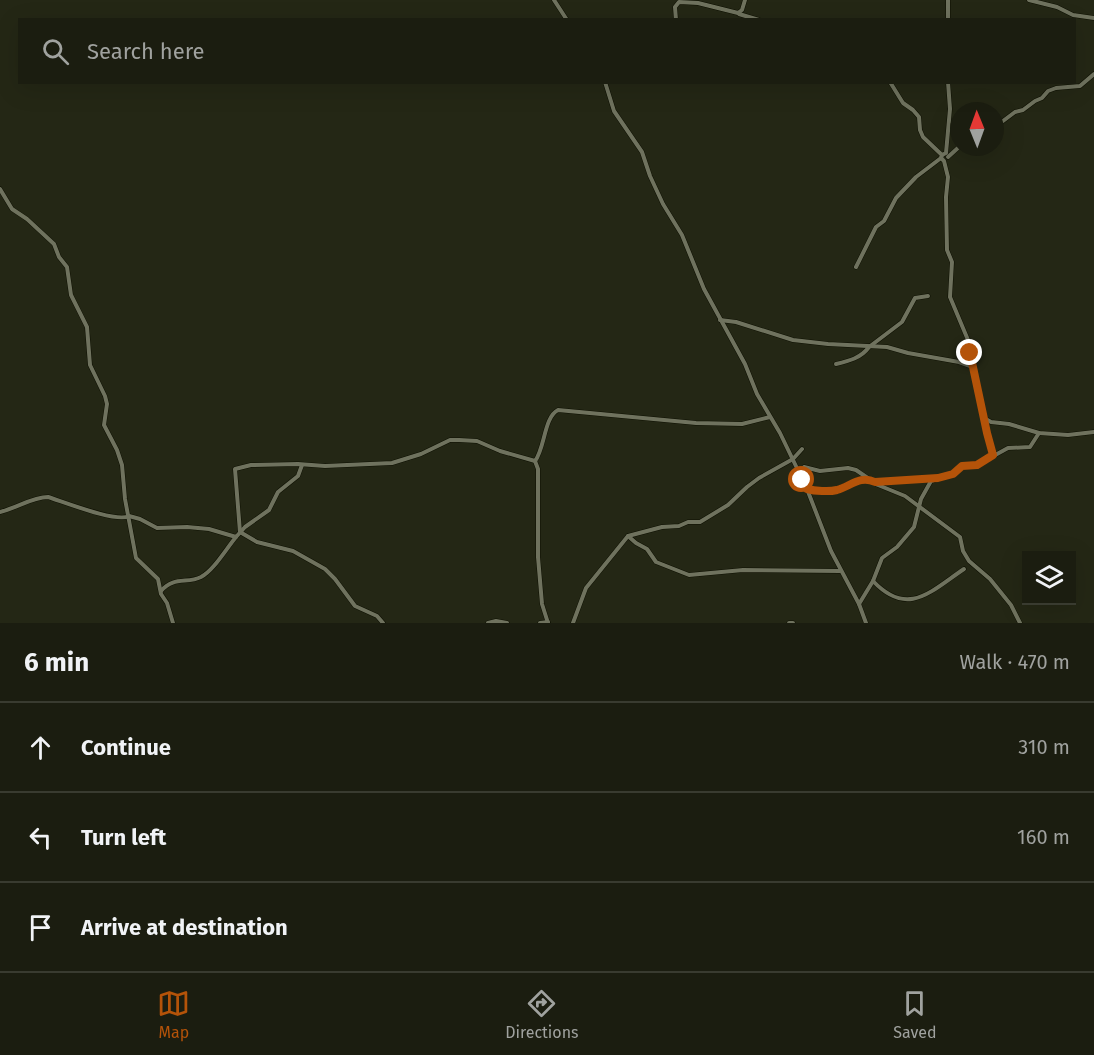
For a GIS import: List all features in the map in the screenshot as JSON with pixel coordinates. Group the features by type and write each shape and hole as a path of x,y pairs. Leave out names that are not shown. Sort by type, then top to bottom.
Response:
{"street":[{"path":"554,0 566,18"},
{"path":"738,13 742,10 745,0"},
{"path":"948,0 948,18"},
{"path":"1029,0 1057,7 1073,15 1094,18"},
{"path":"676,18 675,7 679,2 709,5 749,18"},
{"path":"1004,120 1042,98 1048,91 1067,86 1080,86 1094,74"},
{"path":"606,84 614,111 642,152 650,176 663,204 682,235 704,290 740,353 755,390 793,459 840,571 859,604 866,623"},
{"path":"891,84 903,104 919,117 923,137 944,157"},
{"path":"948,84 950,110 944,157 948,177 946,197 947,250 951,262 950,297 966,333 993,455"},
{"path":"856,267 876,227 884,221 896,198 916,177 950,153"},
{"path":"0,189 12,209 27,219 55,246 58,257 67,267 71,295 87,327 91,369 107,404 104,425 120,457 136,558 158,579 161,594 167,603 173,623"},
{"path":"836,364 854,359 873,346 902,322 915,298 928,296"},
{"path":"720,320 736,322 793,340 873,346 974,367"},
{"path":"540,623 548,622 542,604 538,557 535,462 552,414 558,410 704,423 742,424 771,417"},
{"path":"984,418 991,422 1009,424 1039,433 1068,435 1094,432"},
{"path":"875,482 938,478 953,474 962,466 977,465 1008,448 1030,447 1039,433"},
{"path":"240,532 236,470 251,465 325,466 392,463 421,454 450,440 477,441 535,462"},
{"path":"573,623 582,594 628,536 662,527 703,521 728,505 753,483 793,459 802,449"},
{"path":"161,591 169,584 184,579 199,578 206,574 240,532 269,510 278,492 298,476 302,465"},
{"path":"804,467 819,471 848,468 856,470 878,486 905,496 918,508 931,514 938,523 960,537 963,551 969,561 990,579 1011,605 1020,623"},
{"path":"859,604 873,581 882,558 897,547 914,527 918,508 928,485 938,478"},
{"path":"807,489 834,490 869,479"},
{"path":"0,512 17,508 38,497 113,518 125,519 129,516"},
{"path":"129,516 157,528 208,529 236,537"},
{"path":"240,532 257,542 293,551 325,569 355,606 377,616 383,623"},
{"path":"628,536 647,549 656,562 689,575 743,570 840,571"},
{"path":"873,581 893,598 916,599 964,569"},
{"path":"488,623 496,621 507,623"}],"route":[{"path":"802,480 807,489 838,490 865,479 875,482 938,478 953,474 962,466 982,463 993,455 970,353"}]}
